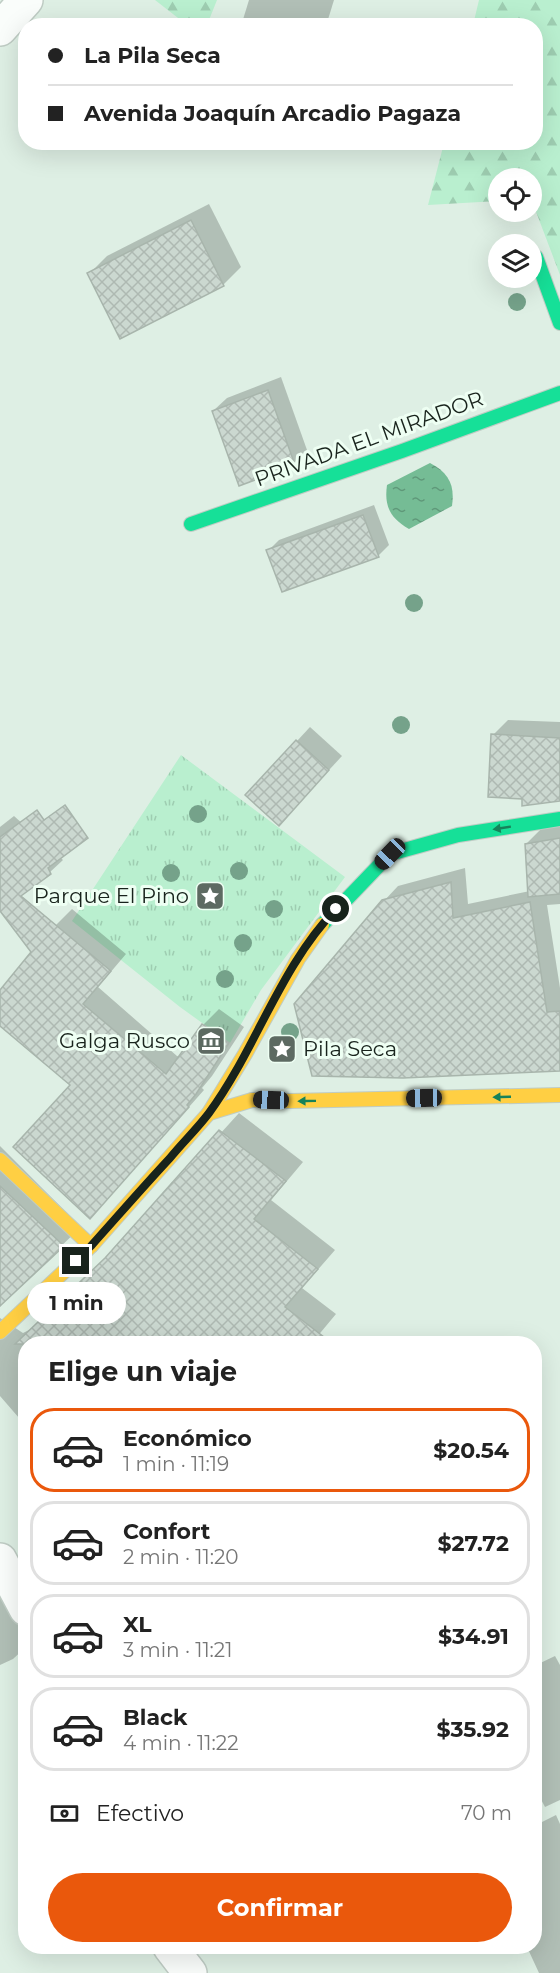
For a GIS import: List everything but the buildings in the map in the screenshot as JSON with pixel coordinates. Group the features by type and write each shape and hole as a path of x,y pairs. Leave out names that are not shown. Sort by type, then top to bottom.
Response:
{"street":[{"path":"0,29 26,0"},
{"path":"542,274 560,323"},
{"name":"PRIVADA EL MIRADOR","path":"191,524 560,393"},
{"path":"0,1332 91,1246 208,1113 245,1054 298,959 323,923 390,854 458,835 560,819"},
{"path":"208,1113 252,1100 560,1095"},
{"path":"0,1160 91,1246"},
{"path":"0,1560 18,1594"},
{"path":"175,1954 190,1973"}],"green space":[{"path":"155,0 217,0 210,18 178,18"},
{"path":"479,0 560,0 560,275 540,222 542,222 542,168 488,168 488,202 428,205 442,150 543,150 543,18 475,18"},
{"name":"Parque El Pino","path":"181,755 345,877 261,990 230,1043 180,1007 72,921"}],"water":[{"path":"430,463 442,471 449,480 452,506 409,529 390,511 386,499 387,485"}],"traffic: fast":[{"path":"542,274 560,323"},
{"path":"191,524 560,393"},
{"path":"322,925 390,854 458,835 560,819"}],"traffic: slow":[{"path":"0,1332 91,1246 209,1113 298,959 322,925"},
{"path":"209,1113 252,1100 560,1095"},
{"path":"0,1160 91,1246"}],"place":[{"name":"Parque El Pino","path":"210,896"},
{"name":"Galga Rusco","path":"211,1041"},
{"name":"Pila Seca","path":"282,1049"}],"route":[{"path":"76,1261 208,1113 245,1054 298,959 323,923 336,909"}]}
